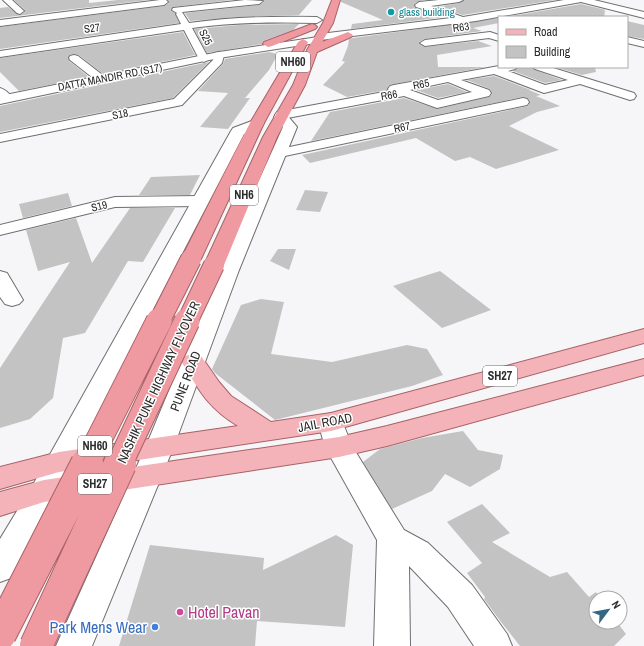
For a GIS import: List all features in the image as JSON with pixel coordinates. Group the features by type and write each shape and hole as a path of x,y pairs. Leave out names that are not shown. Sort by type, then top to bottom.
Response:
{"highway":[{"name":"NH60","path":"257,122 327,0"},
{"name":"NH60","path":"319,38 328,23 336,0"},
{"path":"270,45 314,23"},
{"path":"328,23 352,34"},
{"path":"312,50 352,34"},
{"name":"NH6","path":"282,115 299,84 312,50 319,38"},
{"path":"270,45 281,50 293,61"},
{"name":"NASHIK PUNE HIGHWAY FLYOVER","path":"0,634 282,115"},
{"name":"NASHIK PUNE HIGHWAY FLYOVER","path":"36,646 133,435 257,122"}],"main road":[{"name":"JAIL ROAD","path":"0,504 44,491 310,452 335,434 644,336"},
{"path":"193,361 211,390 222,402 269,432"},
{"path":"335,434 402,432 644,367"},
{"name":"JAIL ROAD","path":"0,478 59,462 160,446 269,432 335,434"}],"street":[{"path":"7,0 24,10 7,12"},
{"path":"458,0 420,5 464,20"},
{"name":"DATTA MANDIR RD (S17)","path":"2,97 270,45 464,20 522,6 540,11 578,0"},
{"path":"584,0 644,15"},
{"path":"0,23 162,1 176,10 259,1"},
{"name":"S25","path":"176,10 184,19 204,59"},
{"path":"76,13 85,20"},
{"name":"S27","path":"0,54 222,21 268,19 314,23"},
{"path":"106,28 118,36"},
{"path":"395,28 439,51"},
{"name":"R63","path":"425,43 490,35 498,38"},
{"path":"22,38 34,48"},
{"path":"628,40 644,44"},
{"path":"54,46 64,53"},
{"name":"S18","path":"0,138 178,102 218,61 219,55"},
{"path":"74,58 101,79"},
{"name":"R65","path":"282,115 506,68"},
{"path":"542,68 630,96"},
{"path":"495,70 544,89 582,80"},
{"path":"453,81 485,94"},
{"name":"R66","path":"402,90 437,104 485,94"},
{"name":"R67","path":"280,153 517,103 485,94"},
{"name":"PUNE ROAD","path":"74,646 160,446 229,270 280,153 290,127 282,115"},
{"path":"0,568 44,491 238,131 257,122"},
{"name":"S19","path":"0,230 115,202 200,200"},
{"path":"0,277 12,300"},
{"path":"335,434 393,539 392,646"},
{"path":"393,539 417,552 460,596 494,646"}],"building":[{"path":"14,0 89,0 89,3 118,0 148,0 0,18 0,8 8,7 20,15 25,12 25,10"},
{"path":"168,0 231,0 173,7 171,10 175,13 179,23 0,49 0,27 164,6 169,3"},
{"path":"264,0 312,0 299,15 237,17 190,21 185,13 259,5 264,2"},
{"path":"341,0 424,0 414,4 415,8 444,17 351,29 352,24 383,20 341,2"},
{"path":"464,0 555,0 463,15 437,7 459,3"},
{"path":"581,4 606,10 603,11 605,11 604,16 513,16"},
{"path":"498,18 498,23 473,28 482,31 425,39 419,42 425,47 478,41 492,46 437,55 438,67 485,67 389,85 387,90 347,97 323,85 345,62 342,61 349,39"},
{"path":"628,21 644,25 644,39 628,36"},
{"path":"299,24 293,30 263,41 262,44 207,53 194,29 239,25"},
{"path":"183,32 195,55 103,74 79,55 69,55 69,61 89,77 19,91 0,72 0,58"},
{"path":"269,52 278,54 269,70 245,98 250,98 228,129 200,127 228,93 198,91 223,64 225,59"},
{"path":"209,62 173,98 0,132 0,106"},
{"path":"517,68 533,68 562,80 545,83 513,71"},
{"path":"558,68 595,68 596,72 582,75"},
{"path":"494,76 531,90 529,90 541,95 536,96 560,106 537,112 509,126 559,150 496,169 470,157 455,161 416,138 310,163 302,155 528,106 530,101 523,97 311,141 330,112 404,98 437,109 489,97 492,94 490,89 467,80"},
{"path":"448,84 467,92 438,98 416,90"},
{"path":"200,175 190,195 139,195 151,177"},
{"path":"305,190 328,192 320,212 296,210"},
{"path":"68,193 72,206 23,218 19,204"},
{"path":"130,208 175,208 143,262 128,261 85,333 63,338 53,398 30,419 0,428 0,368 70,262 38,271 26,230 76,218 92,263"},
{"path":"278,249 296,249 289,270 270,261"},
{"path":"440,271 491,310 442,328 393,286"},
{"path":"261,299 284,302 271,354 332,362 407,345 427,349 443,375 412,386 275,420 215,373 212,369 241,305"},
{"path":"463,431 478,450 503,455 500,469 470,487 445,474 432,491 392,509 363,462 380,449 422,438"},
{"path":"482,504 510,533 492,542 550,577 567,572 588,596 588,630 623,630 626,634 614,646 520,646 484,599 485,597 467,573 482,563 447,522"},
{"path":"336,535 353,545 345,627 257,621 255,646 119,646 150,545 264,558 263,570"}],"place":[{"name":"glass building","path":"391,12"},
{"name":"Hotel Pavan","path":"180,612"},
{"name":"Park Mens Wear","path":"155,627"}]}
